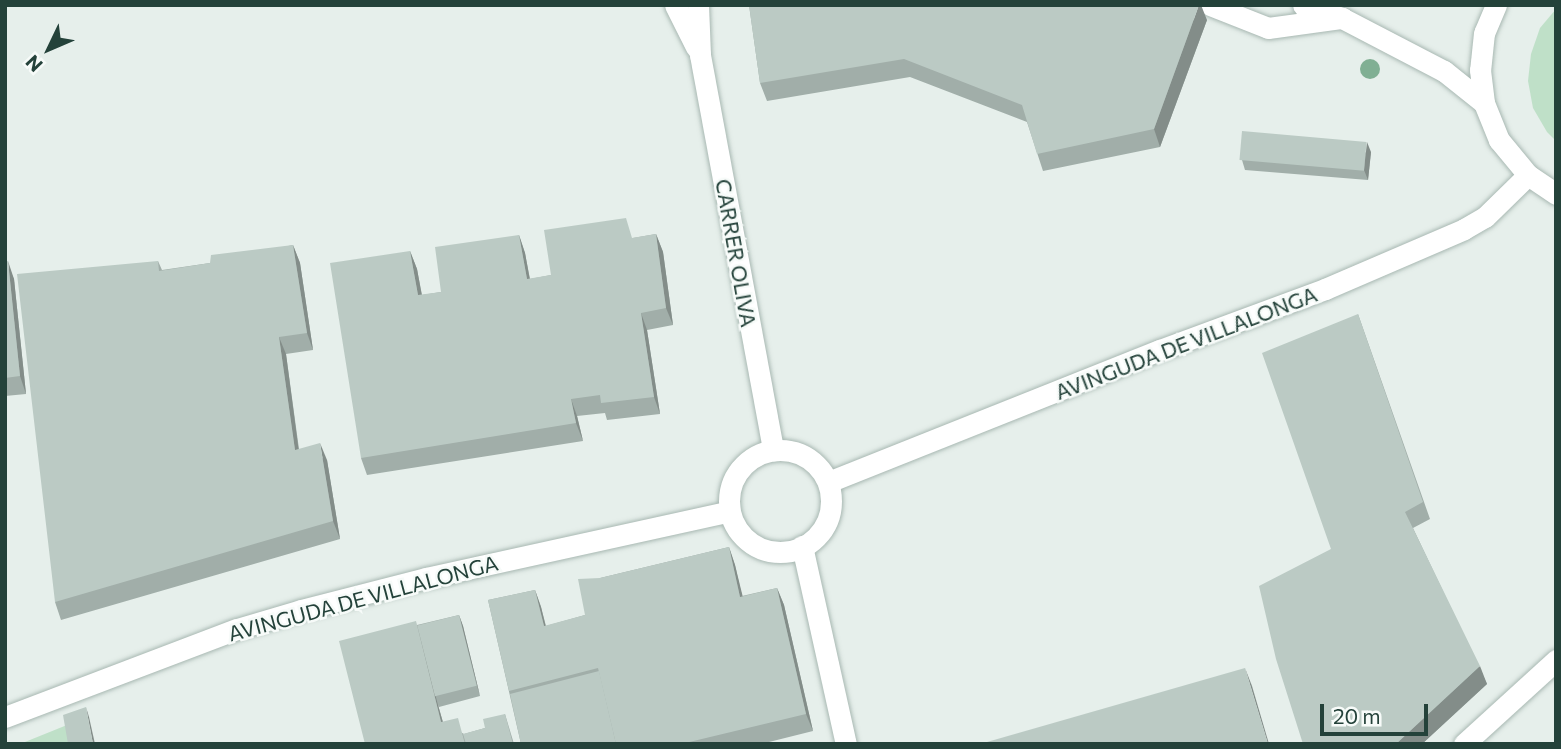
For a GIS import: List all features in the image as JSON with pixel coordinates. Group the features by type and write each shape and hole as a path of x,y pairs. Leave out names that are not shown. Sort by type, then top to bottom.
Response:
{"street":[{"name":"CARRER OLIVA","path":"675,5 700,55"},
{"name":"CARRER OLIVA","path":"698,5 700,55 773,450"},
{"path":"1210,5 1268,28 1342,18"},
{"path":"1303,5 1342,18 1444,71 1484,103"},
{"path":"1496,5 1484,33 1480,70 1484,103 1499,140 1528,175 1556,194"},
{"name":"AVINGUDA DE VILLALONGA","path":"828,482 1160,350 1325,289 1464,229 1485,217 1528,175"},
{"path":"773,450 795,452 809,458 828,482 830,514 823,528 802,546 781,552 764,549 748,541 736,527 730,511 731,489 740,468 751,459 773,450"},
{"name":"AVINGUDA DE VILLALONGA","path":"5,717 237,629 301,610 426,578 730,511"},
{"path":"802,546 846,744"},
{"path":"1464,744 1556,660"}],"green space":[{"path":"1556,9 1556,141 1547,132 1533,108 1528,81 1531,54 1540,28"},
{"path":"67,725 70,744 20,744"}],"building":[{"path":"749,5 1199,5 1154,129 1037,154 1022,105 904,59 760,83"},
{"path":"1242,131 1367,142 1364,171 1239,160"},
{"path":"626,218 632,238 656,234 666,308 641,313 654,397 601,403 600,395 571,399 576,423 361,458 330,263 410,251 418,295 441,292 435,247 519,235 527,279 551,275 544,230"},
{"path":"293,245 307,333 279,337 295,450 320,443 333,521 55,602 17,274 158,261 159,271 210,263 211,255"},
{"path":"8,261 20,376 5,378 5,262"},
{"path":"1358,314 1423,502 1405,512 1480,666 1396,744 1303,744 1276,659 1259,586 1331,549 1262,353"},
{"path":"729,547 740,597 777,588 806,714 681,744 616,744 598,668 509,691 488,600 535,590 544,626 585,615 578,579 600,578"},
{"path":"459,615 477,686 435,696 417,625"},
{"path":"416,621 441,722 458,718 465,744 365,744 339,641"},
{"path":"1245,668 1268,744 980,744"},
{"path":"599,671 616,744 521,744 510,694"},
{"path":"86,707 93,744 68,744 63,715"},
{"path":"505,714 513,744 466,744 463,734 485,728 483,719"}]}
